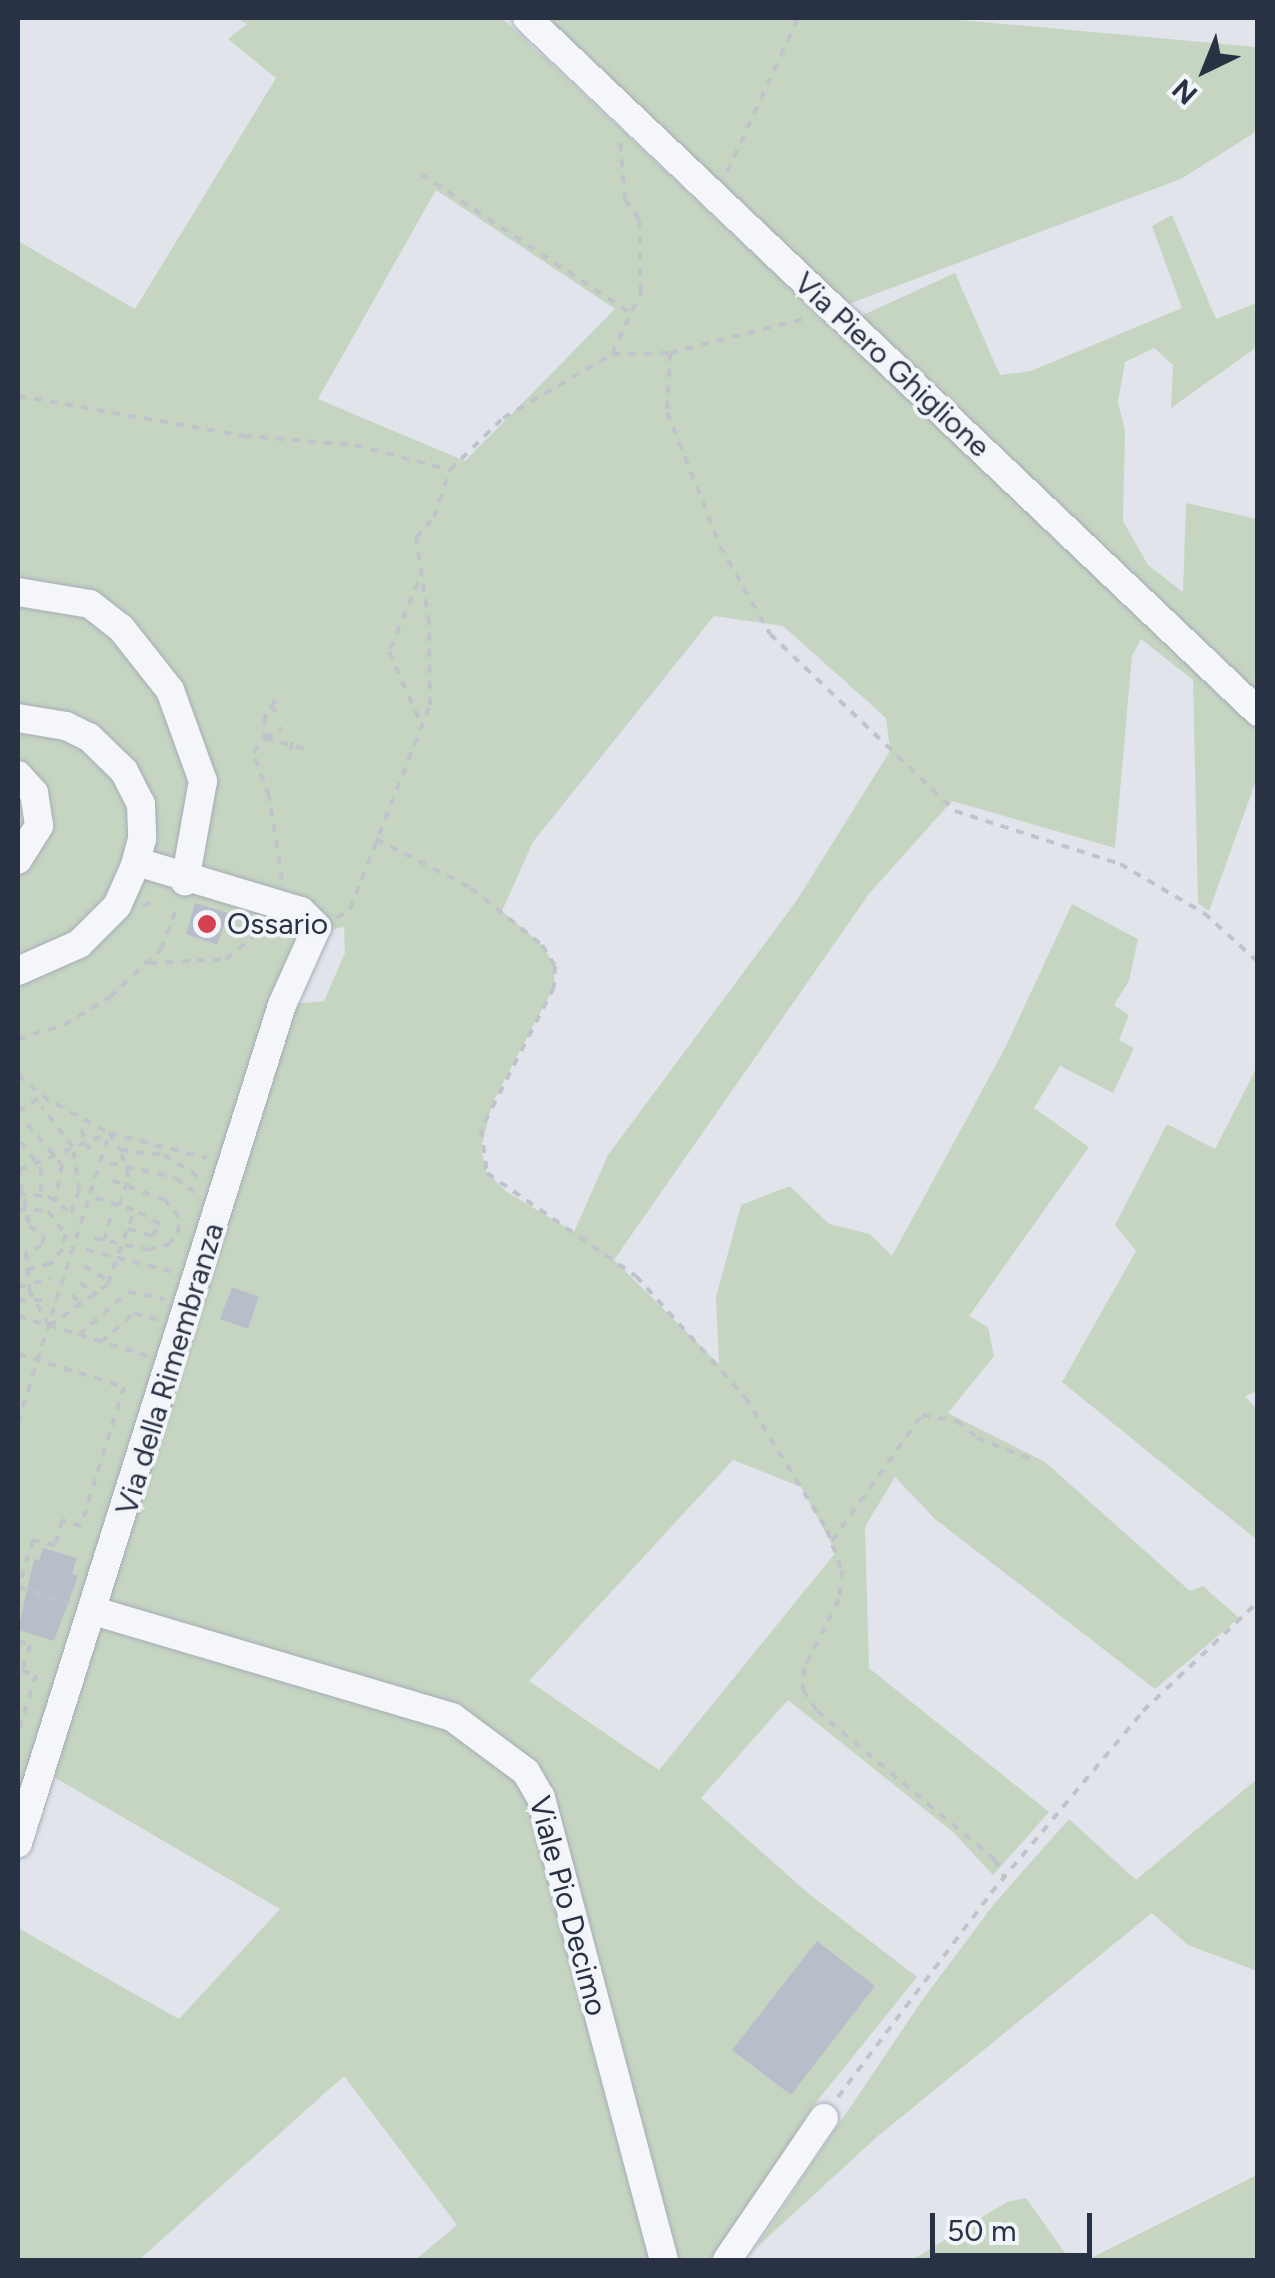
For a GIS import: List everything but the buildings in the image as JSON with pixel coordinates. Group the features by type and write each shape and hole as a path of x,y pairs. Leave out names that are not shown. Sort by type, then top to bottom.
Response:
{"street":[{"name":"Via Piero Ghiglione","path":"527,18 1258,712"},
{"path":"18,592 90,604 120,628 170,690 203,781 186,878"},
{"path":"18,718 78,731 124,771 141,804 142,839 124,894 95,930 57,956 18,971"},
{"path":"18,776 34,793 40,826 18,860"},
{"path":"134,868 144,864 286,906 314,920 315,933"},
{"name":"Via della Rimembranza","path":"18,1843 94,1611 167,1361 236,1166 282,1005 315,933"},
{"name":"Viale Pio Decimo","path":"94,1611 452,1717 526,1772 541,1798 664,2260"},
{"path":"727,2260 824,2118"}],"path":[{"path":"710,193 748,136 798,18"},
{"path":"612,354 641,292 644,259 639,220 625,200 618,160 622,109"},
{"path":"421,174 630,313"},
{"path":"315,933 350,908 423,728 432,686 416,538 434,517 450,470 503,418 612,354 670,353 837,314"},
{"path":"670,353 667,412 720,546 770,634 955,811 1120,864 1204,914 1258,962"},
{"path":"18,396 225,433 354,445 450,470"},
{"path":"419,580 389,652 395,678 423,728"},
{"path":"265,738 270,707 275,700"},
{"path":"270,707 282,716"},
{"path":"150,964 226,959 256,939 286,906 272,809 253,753 265,738 282,728"},
{"path":"290,750 294,735"},
{"path":"265,738 290,750 305,749"},
{"path":"376,839 471,888 542,945 555,966 554,986 481,1129 487,1173 636,1276 700,1342 744,1397 832,1541 842,1571 839,1598 804,1668 803,1690 817,1711 996,1860 1004,1877"},
{"path":"18,1039 88,1013 150,964 186,878"},
{"path":"18,1076 42,1096 109,1132 236,1166"},
{"path":"18,1112 42,1096"},
{"path":"18,1194 42,1195 70,1214 76,1202 82,1178 72,1144 42,1107"},
{"path":"26,1124 55,1151 64,1180 56,1201"},
{"path":"80,1128 90,1149"},
{"path":"28,1226 26,1193 18,1169 109,1132"},
{"path":"109,1132 127,1166 127,1184 120,1205"},
{"path":"18,1422 109,1132"},
{"path":"20,1142 36,1160 42,1195"},
{"path":"120,1150 164,1155 198,1176"},
{"path":"110,1163 176,1178 194,1192"},
{"path":"94,1238 122,1247 159,1248 180,1225 165,1200 106,1178"},
{"path":"90,1196 134,1210 160,1224 152,1236 128,1229"},
{"path":"76,1202 86,1206"},
{"path":"18,1209 55,1216 65,1241 50,1264 18,1272"},
{"path":"48,1326 84,1306 110,1281 134,1210"},
{"path":"104,1241 112,1213"},
{"path":"18,1228 28,1226 41,1231 44,1241 26,1252 18,1252"},
{"path":"86,1250 118,1262 174,1272"},
{"path":"26,1252 34,1302 48,1326"},
{"path":"84,1266 110,1281"},
{"path":"18,1287 51,1279"},
{"path":"80,1282 97,1296"},
{"path":"79,1335 128,1292 164,1299"},
{"path":"72,1295 84,1306"},
{"path":"18,1300 44,1300"},
{"path":"101,1342 134,1313 158,1320"},
{"path":"18,1316 167,1361"},
{"path":"18,1354 124,1387 81,1526 62,1520 55,1545 33,1540 18,1588 94,1611"},
{"path":"832,1541 922,1416 936,1413 1035,1461"},
{"path":"824,2118 1004,1877 1143,1710 1258,1602"},
{"path":"18,1641 30,1645 22,1671 36,1675 18,1733"}],"green space":[{"path":"236,18 502,18 1257,725 1257,778 1209,911 1198,903 1193,680 1141,639 1132,656 1115,848 952,801 869,894 614,1260 719,1364 716,1297 741,1205 790,1186 829,1224 870,1234 892,1256 1004,1050 1072,904 1138,939 1129,981 1114,1005 1129,1015 1119,1040 1134,1048 1113,1093 1060,1066 1034,1108 1089,1147 969,1316 988,1327 994,1356 948,1413 1045,1462 1190,1591 1203,1586 1239,1618 1155,1689 935,1519 895,1477 865,1527 869,1668 1049,1812 993,1875 953,1832 788,1700 701,1798 809,1894 917,1977 814,2105 716,2260 415,2260 457,2225 344,2076 139,2260 18,2260 18,1928 179,2019 280,1909 42,1770 18,1843 18,241 135,309 276,78 228,39 247,24","holes":["436,190 615,309 465,461 318,399","714,616 783,626 886,718 890,751 797,900 608,1155 574,1232 507,1192 487,1173 481,1149 492,1104 554,987 555,966 542,945 502,911 533,842","344,927 345,953 324,1001 282,1005 315,933","733,1460 801,1487 836,1552 659,1770 529,1681"]},
{"path":"554,18 939,18 1257,47 1257,131 1181,179 838,308 552,25"},
{"path":"1172,215 1216,319 1257,303 1257,347 1171,408 1173,365 1154,348 1125,362 1118,402 1125,431 1123,521 1148,565 1183,592 1186,503 1257,519 1257,685 1247,690 852,320 955,273 1000,375 1031,371 1182,308 1152,226"},
{"path":"1257,1067 1258,1391 1245,1396 1257,1409 1257,1540 1062,1382 1136,1251 1115,1225 1167,1124 1215,1149"},
{"path":"1257,1779 1257,1971 1188,1945 1152,1913 878,2136 755,2249 923,1999 994,1904 1069,1819 1136,1880"},
{"path":"1257,2175 1257,2260 1087,2260"},
{"path":"1026,2198 1070,2260 912,2260 1007,2202"}],"place":[{"name":"Ossario","path":"207,924"}]}
